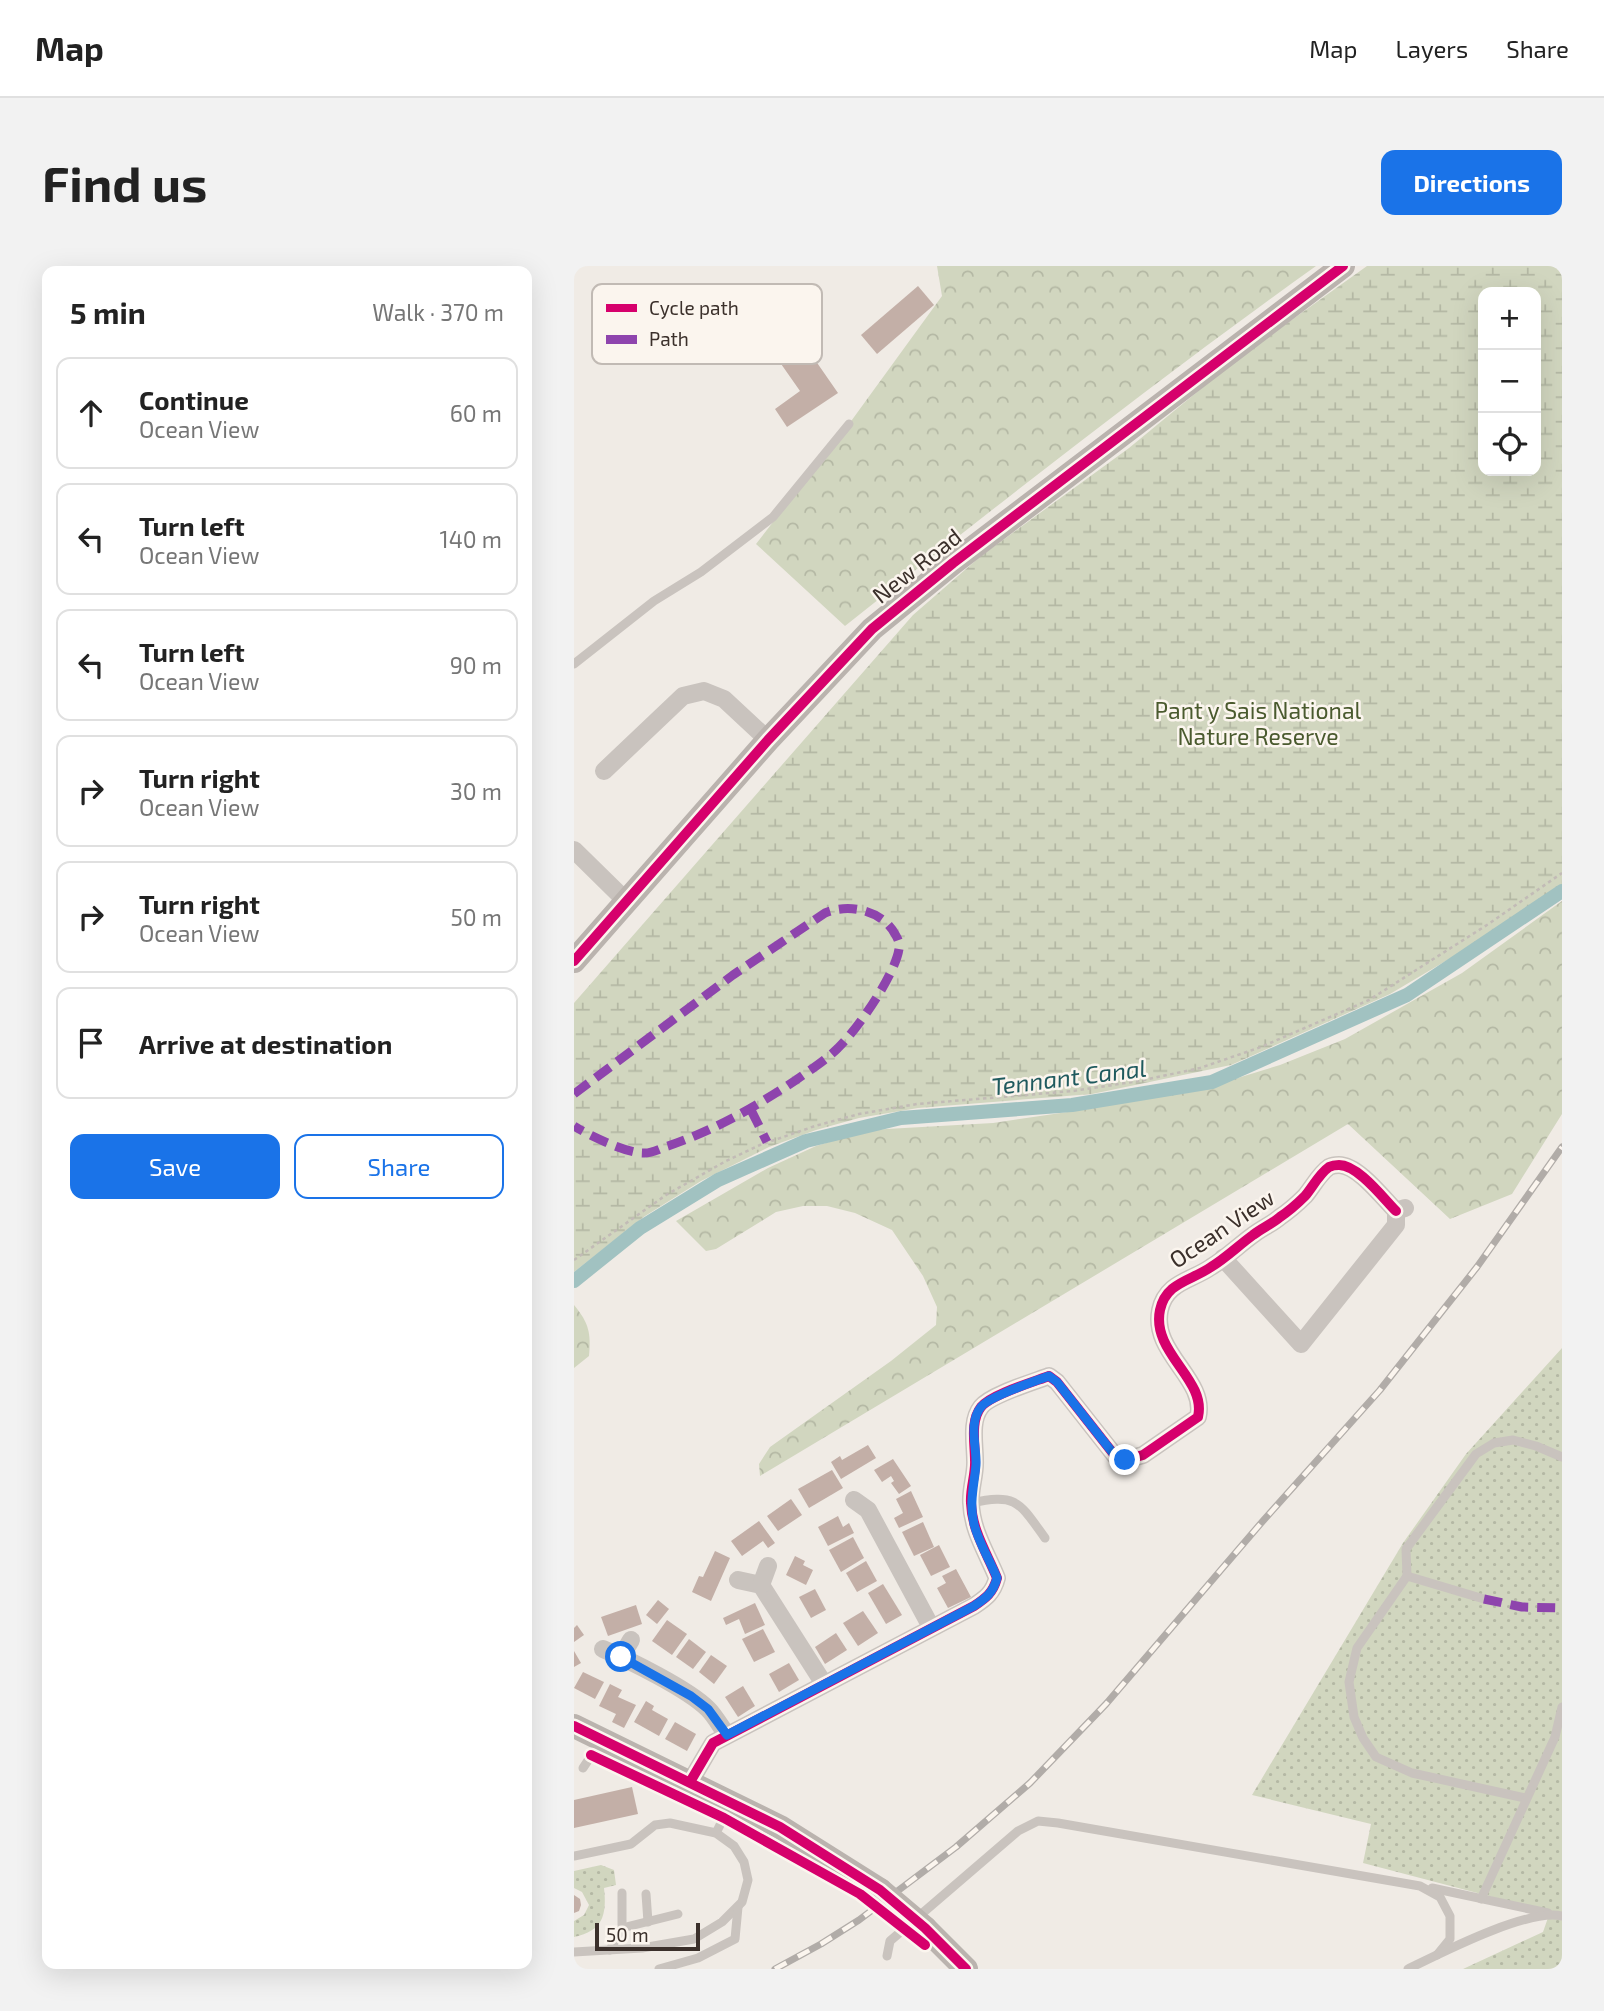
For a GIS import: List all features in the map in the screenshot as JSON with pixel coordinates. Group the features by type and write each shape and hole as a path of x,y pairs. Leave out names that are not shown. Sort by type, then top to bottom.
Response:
{"main road":[{"name":"New Road","path":"574,961 768,740 872,629 953,563 1343,266"},
{"path":"574,1726 780,1827 880,1891 925,1928 966,1969"}],"street":[{"path":"617,767 683,696 704,691 724,699 768,740"},
{"path":"574,850 626,901"},
{"name":"Ocean View","path":"690,1782 713,1743 974,1606 988,1596 997,1578 982,1549 971,1503 976,1465 975,1418 988,1400 1049,1376 1057,1382 1116,1457 1125,1460 1143,1455 1198,1417 1200,1407 1197,1396 1161,1339 1160,1312 1164,1298 1172,1288 1210,1268 1223,1258 1279,1218 1303,1198 1329,1167 1338,1164 1349,1166 1400,1210 1396,1225 1301,1344 1223,1258"},
{"path":"868,1503 931,1627"},
{"path":"761,1585 768,1566"},
{"path":"738,1580 761,1585 824,1684"},
{"path":"621,1657 631,1640"},
{"path":"603,1649 691,1696 708,1709 727,1735"}],"lane":[{"path":"574,664 654,601 701,572 773,517 849,424"},
{"path":"1525,1798 1412,1773 1376,1757 1363,1738 1354,1717 1349,1682 1357,1648 1407,1576 1406,1549 1476,1454 1494,1443 1513,1440 1562,1457"},
{"path":"971,1503 1002,1497 1009,1499 1024,1510 1045,1538"},
{"path":"1407,1576 1484,1599"},
{"path":"1481,1899 1555,1737 1562,1707"},
{"path":"583,1768 602,1739"},
{"path":"716,1833 731,1803"},
{"path":"887,1956 890,1941 1018,1831 1038,1822 1058,1823 1420,1886 1557,1915"},
{"path":"574,1856 631,1844 655,1825 670,1823 716,1833 734,1846 744,1861 748,1880 742,1902 722,1923 694,1939 642,1948 574,1952"},
{"path":"1420,1886 1440,1897 1450,1916 1450,1939 1437,1955"},
{"path":"610,1951 622,1928 622,1893"},
{"path":"646,1895 648,1922"},
{"path":"659,1969 698,1958 735,1939 738,1906"},
{"path":"622,1928 678,1914"},
{"path":"1408,1969 1505,1926 1557,1915"}],"path":[{"path":"574,1259 666,1195 726,1161 760,1144 815,1126 859,1114 917,1104 1073,1091 1139,1081 1200,1068 1261,1047 1369,999 1490,923 1562,873"}],"green space":[{"path":"937,266 1316,266 1137,398 845,626 756,544 849,424 942,296"},
{"name":"Pant y Sais National Nature Reserve","path":"1367,266 1562,266 1562,885 1471,946 1390,994 1231,1065 1092,1094 918,1108 859,1118 816,1130 769,1147 701,1181 645,1216 574,1272 574,1003 913,615 981,556 1129,448 1236,360"},
{"path":"1562,901 1562,1114 1512,1194 1450,1219 1348,1124 760,1476 759,1464 770,1447 891,1361 936,1325 937,1307 923,1276 892,1230 855,1213 827,1206 803,1206 776,1212 716,1249 706,1251 676,1221 768,1168 816,1146 869,1130 993,1123 1088,1109 1205,1088 1280,1065 1345,1039 1462,973"},
{"path":"574,1305 586,1323 590,1341 589,1356 574,1368"},
{"path":"1562,1348 1562,1969 1463,1969 1543,1932 1550,1912 1363,1863 1371,1824 1252,1795 1403,1543 1466,1454"},
{"path":"601,1865 614,1870 616,1885 604,1888 605,1906 597,1926 574,1937 574,1921 584,1915 589,1905 582,1892 574,1888 574,1871"}],"building":[{"path":"918,286 934,305 877,354 861,335"},
{"path":"781,364 818,364 838,393 787,427 775,409 800,391"},
{"path":"868,1445 876,1458 841,1479 831,1462 840,1456 842,1460"},
{"path":"893,1459 911,1486 899,1494 891,1483 894,1481 891,1476 882,1482 874,1470"},
{"path":"832,1470 843,1488 809,1508 798,1489"},
{"path":"911,1491 923,1517 899,1528 894,1518 903,1513 896,1499"},
{"path":"791,1499 802,1515 778,1531 767,1516"},
{"path":"838,1516 843,1527 849,1523 854,1533 828,1546 818,1527"},
{"path":"759,1521 775,1543 768,1548 763,1541 742,1556 731,1541"},
{"path":"923,1522 934,1547 914,1556 902,1532"},
{"path":"853,1537 864,1558 841,1572 829,1550"},
{"path":"939,1545 950,1567 931,1576 920,1555"},
{"path":"715,1551 730,1558 711,1601 692,1592 699,1576 703,1577"},
{"path":"795,1556 805,1561 803,1565 813,1570 806,1585 786,1575"},
{"path":"866,1561 877,1581 857,1592 846,1573"},
{"path":"956,1569 971,1597 948,1608 937,1588 946,1583 942,1576"},
{"path":"883,1584 902,1615 886,1624 868,1593"},
{"path":"815,1589 826,1610 811,1618 799,1597"},
{"path":"658,1600 669,1609 657,1624 646,1615"},
{"path":"755,1603 765,1625 745,1634 739,1619 726,1625 723,1618"},
{"path":"636,1605 642,1624 608,1636 601,1617"},
{"path":"863,1611 878,1633 858,1646 843,1623"},
{"path":"667,1620 687,1634 672,1655 652,1641"},
{"path":"577,1625 584,1635 574,1642 574,1628"},
{"path":"763,1629 775,1652 754,1662 742,1639"},
{"path":"836,1633 847,1650 825,1664 815,1647"},
{"path":"689,1639 706,1652 693,1669 676,1657"},
{"path":"574,1651 581,1663 574,1667"},
{"path":"711,1655 727,1666 714,1684 699,1672"},
{"path":"789,1663 799,1680 779,1692 769,1674"},
{"path":"583,1672 604,1682 595,1699 574,1688"},
{"path":"610,1684 622,1690 618,1697 636,1705 624,1728 612,1722 616,1714 599,1706"},
{"path":"743,1686 755,1706 738,1717 725,1697"},
{"path":"646,1701 654,1706 652,1710 668,1719 659,1736 634,1722"},
{"path":"675,1722 696,1734 687,1751 665,1739"},
{"path":"632,1787 638,1814 574,1828 574,1800"},
{"path":"574,1895 580,1899 581,1905 579,1911 574,1913"}],"waterway":[{"name":"Tennant Canal","path":"574,1281 640,1228 718,1180 806,1141 901,1118 1072,1105 1212,1082 1407,995 1562,891"}],"railway":[{"path":"775,1969 859,1920 956,1847 1030,1783 1106,1704 1262,1522 1380,1390 1477,1267 1562,1147"}],"marked path":[{"path":"574,1094 733,975 825,913 854,909 873,914 882,919 897,938 899,949 890,973 865,1016 846,1040 818,1065 750,1109 702,1133 646,1153 617,1147 574,1126"},
{"path":"751,1110 767,1142"},
{"path":"1484,1599 1522,1607 1562,1608"}],"cycle path":[{"path":"574,961 768,740 872,629 953,563 1343,266"},
{"path":"690,1782 713,1743 974,1606 991,1591 997,1578 977,1532 971,1503 975,1465 975,1419 986,1402 1049,1376 1057,1382 1116,1457 1125,1460 1143,1455 1198,1417 1199,1403 1195,1390 1170,1353 1159,1325 1160,1310 1168,1293 1180,1283 1217,1263 1287,1212 1330,1167 1339,1165 1354,1170 1396,1211"},
{"path":"574,1726 780,1827 880,1890 925,1928 966,1969"},
{"path":"591,1755 724,1818 860,1894 925,1945"}],"route":[{"path":"621,1657 691,1696 708,1709 727,1735 974,1606 988,1596 997,1578 982,1549 971,1503 976,1465 975,1418 988,1400 1049,1376 1057,1382 1116,1457 1125,1460"}]}
